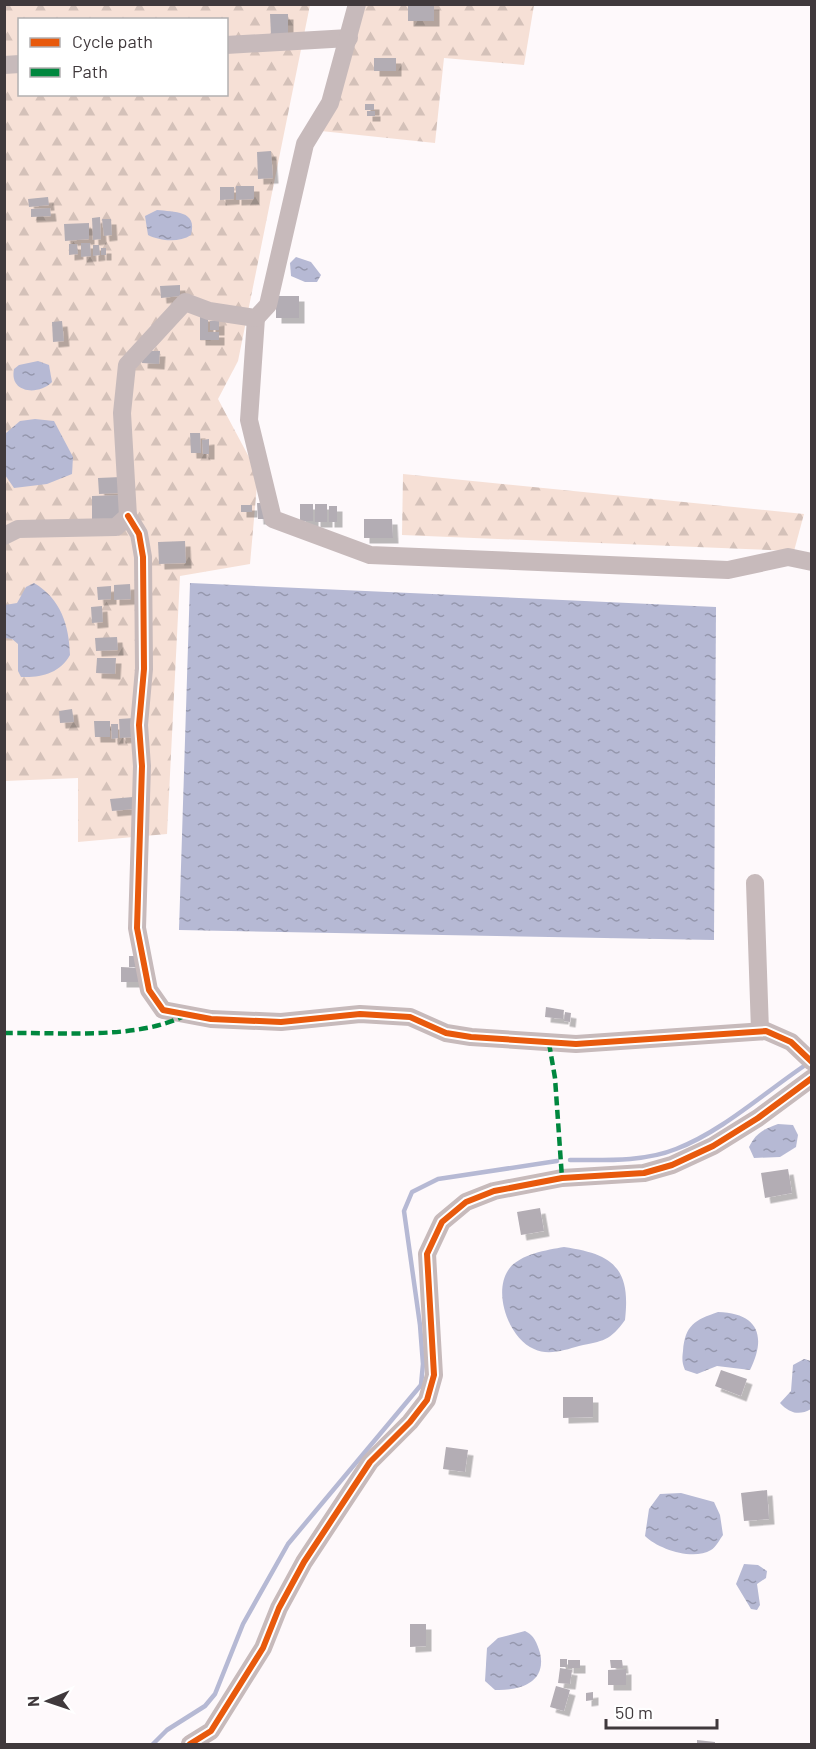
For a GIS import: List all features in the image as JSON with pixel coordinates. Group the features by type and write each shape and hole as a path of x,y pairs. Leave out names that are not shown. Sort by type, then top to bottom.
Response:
{"street":[{"path":"357,4 330,103 305,144 268,305 256,318 249,420 273,519 370,555 728,570 788,557 812,562"},
{"path":"228,45 349,38"},
{"path":"256,318 208,311 185,302 127,365 122,413 129,516 139,534 143,557 144,669 140,725 142,766 138,928 149,990 163,1010 211,1019 281,1022 360,1014 410,1017 446,1033 471,1037 576,1044 760,1031 782,1036 812,1062"},
{"path":"4,536 18,529 116,527 129,516"},
{"path":"755,883 760,1031"},
{"path":"190,1744 211,1731 263,1648 279,1608 304,1562 370,1462 410,1422 427,1400 434,1375 427,1254 442,1222 466,1202 494,1191 562,1178 644,1173 672,1165 713,1146 758,1118 812,1078"}],"green space":[{"path":"4,5 310,5 238,361 218,399 258,474 250,564 180,576 167,834 78,842 78,778 5,781"},
{"path":"355,5 534,5 524,65 444,58 435,143 321,131"},
{"path":"403,474 804,514 794,551 402,535"}],"water":[{"path":"157,210 177,212 188,217 192,227 191,235 186,238 169,240 148,235 145,216"},
{"path":"296,257 311,262 321,275 317,282 305,282 291,276 290,263"},
{"path":"38,361 49,365 52,382 33,390 20,387 14,377 14,369 19,365"},
{"path":"35,419 54,421 73,457 72,474 47,484 14,488 5,475 6,433 20,421"},
{"path":"34,583 51,597 62,614 68,633 70,655 61,666 49,673 36,677 21,677 18,671 18,644 12,639 5,638 5,605 17,603 26,587"},
{"path":"190,583 716,607 714,940 179,930"},
{"path":"778,1124 793,1125 798,1135 796,1147 780,1157 754,1158 749,1147 752,1142 761,1132"},
{"path":"564,1247 595,1254 606,1259 615,1267 625,1288 625,1320 615,1332 600,1341 556,1352 539,1351 525,1344 511,1325 503,1302 504,1279 509,1269 520,1260"},
{"path":"718,1312 732,1313 742,1317 755,1329 758,1347 750,1370 717,1366 697,1374 685,1370 684,1342 689,1329 697,1321"},
{"path":"804,1359 811,1361 811,1409 794,1412 780,1403 791,1391 793,1365"},
{"path":"681,1493 714,1502 720,1515 723,1535 711,1550 695,1554 676,1552 658,1545 645,1536 649,1509 660,1494"},
{"path":"744,1564 758,1565 767,1571 766,1578 757,1584 760,1605 757,1610 751,1609 736,1584"},
{"path":"525,1631 533,1637 538,1646 541,1663 539,1672 535,1678 522,1687 495,1690 485,1681 487,1648 498,1638"}],"building":[{"path":"434,4 434,21 408,21 408,5"},
{"path":"270,14 288,14 288,35 271,35"},
{"path":"374,58 396,58 396,71 374,71"},
{"path":"365,104 374,104 374,110 365,110"},
{"path":"367,111 375,111 375,116 367,116"},
{"path":"271,151 273,178 258,179 257,152"},
{"path":"236,186 254,186 254,199 236,200"},
{"path":"220,187 234,187 234,199 220,200"},
{"path":"48,197 49,205 29,207 28,199"},
{"path":"50,208 51,216 31,217 31,209"},
{"path":"100,217 101,239 93,240 92,218"},
{"path":"102,219 111,219 112,235 104,236"},
{"path":"89,223 89,239 65,241 64,224"},
{"path":"81,243 90,243 91,256 81,257"},
{"path":"69,244 77,244 78,254 69,255"},
{"path":"93,245 99,245 100,255 93,256"},
{"path":"101,248 106,248 106,255 101,255"},
{"path":"180,285 180,296 161,298 160,286"},
{"path":"276,296 299,296 299,318 276,318"},
{"path":"200,316 208,316 208,332 219,332 219,340 200,340"},
{"path":"219,320 219,330 210,330 210,321"},
{"path":"62,321 64,341 53,342 52,322"},
{"path":"143,351 160,351 159,364 142,363"},
{"path":"190,433 200,433 201,453 191,453"},
{"path":"209,439 209,454 203,454 202,440"},
{"path":"121,477 121,493 99,494 98,478"},
{"path":"121,495 121,519 92,520 92,496"},
{"path":"257,503 268,503 268,519 258,519"},
{"path":"300,504 313,504 313,521 300,521"},
{"path":"315,504 327,504 327,522 315,522"},
{"path":"241,505 252,505 252,512 241,512"},
{"path":"329,506 337,506 337,522 329,522"},
{"path":"364,519 392,519 393,538 364,538"},
{"path":"185,541 186,563 159,564 158,542"},
{"path":"130,584 131,599 114,600 114,585"},
{"path":"111,586 111,599 98,600 97,587"},
{"path":"102,606 103,622 92,623 91,607"},
{"path":"117,637 118,650 96,651 95,638"},
{"path":"97,658 116,658 115,674 96,673"},
{"path":"72,709 74,722 60,723 59,711"},
{"path":"134,718 135,737 120,738 119,719"},
{"path":"94,721 110,721 110,737 95,737"},
{"path":"111,724 118,724 118,738 112,739"},
{"path":"133,797 134,809 112,811 110,799"},
{"path":"129,956 141,956 141,967 129,967"},
{"path":"121,967 140,968 140,982 121,982"},
{"path":"546,1007 564,1010 563,1019 545,1017"},
{"path":"565,1012 571,1013 570,1022 564,1021"},
{"path":"788,1169 792,1193 765,1198 761,1173"},
{"path":"540,1208 544,1231 521,1235 517,1212"},
{"path":"721,1370 747,1379 741,1396 715,1386"},
{"path":"563,1397 593,1397 593,1417 563,1418"},
{"path":"446,1447 468,1450 465,1472 443,1469"},
{"path":"767,1490 769,1519 744,1521 741,1493"},
{"path":"410,1624 426,1624 426,1646 410,1647"},
{"path":"560,1659 567,1659 567,1667 560,1667"},
{"path":"568,1660 580,1660 580,1668 568,1668"},
{"path":"610,1660 622,1660 623,1668 611,1668"},
{"path":"560,1668 572,1670 570,1684 558,1683"},
{"path":"626,1669 626,1685 608,1685 608,1670"},
{"path":"556,1686 570,1690 564,1711 550,1707"},
{"path":"593,1692 593,1700 586,1701 586,1693"},
{"path":"697,1740 715,1742 715,1744 697,1744"}],"waterway":[{"path":"570,1160 637,1158 676,1149 693,1142 726,1122 804,1066"},
{"path":"153,1744 167,1730 205,1706 215,1694 243,1624 288,1544 421,1385 423,1364 420,1325 404,1211 412,1192 438,1179 557,1161"}],"marked path":[{"path":"4,1033 120,1032 165,1024 184,1016"},
{"path":"549,1043 555,1078 562,1178"}],"cycle path":[{"path":"128,516 139,534 143,557 144,669 139,725 142,766 137,928 149,990 163,1010 211,1019 281,1022 360,1014 410,1017 446,1033 471,1037 576,1044 766,1031 791,1042 812,1062"},
{"path":"190,1744 211,1731 263,1648 279,1608 304,1562 370,1462 410,1422 427,1400 434,1375 427,1254 442,1222 466,1202 494,1191 562,1178 644,1173 672,1165 713,1146 758,1118 812,1078"}]}
